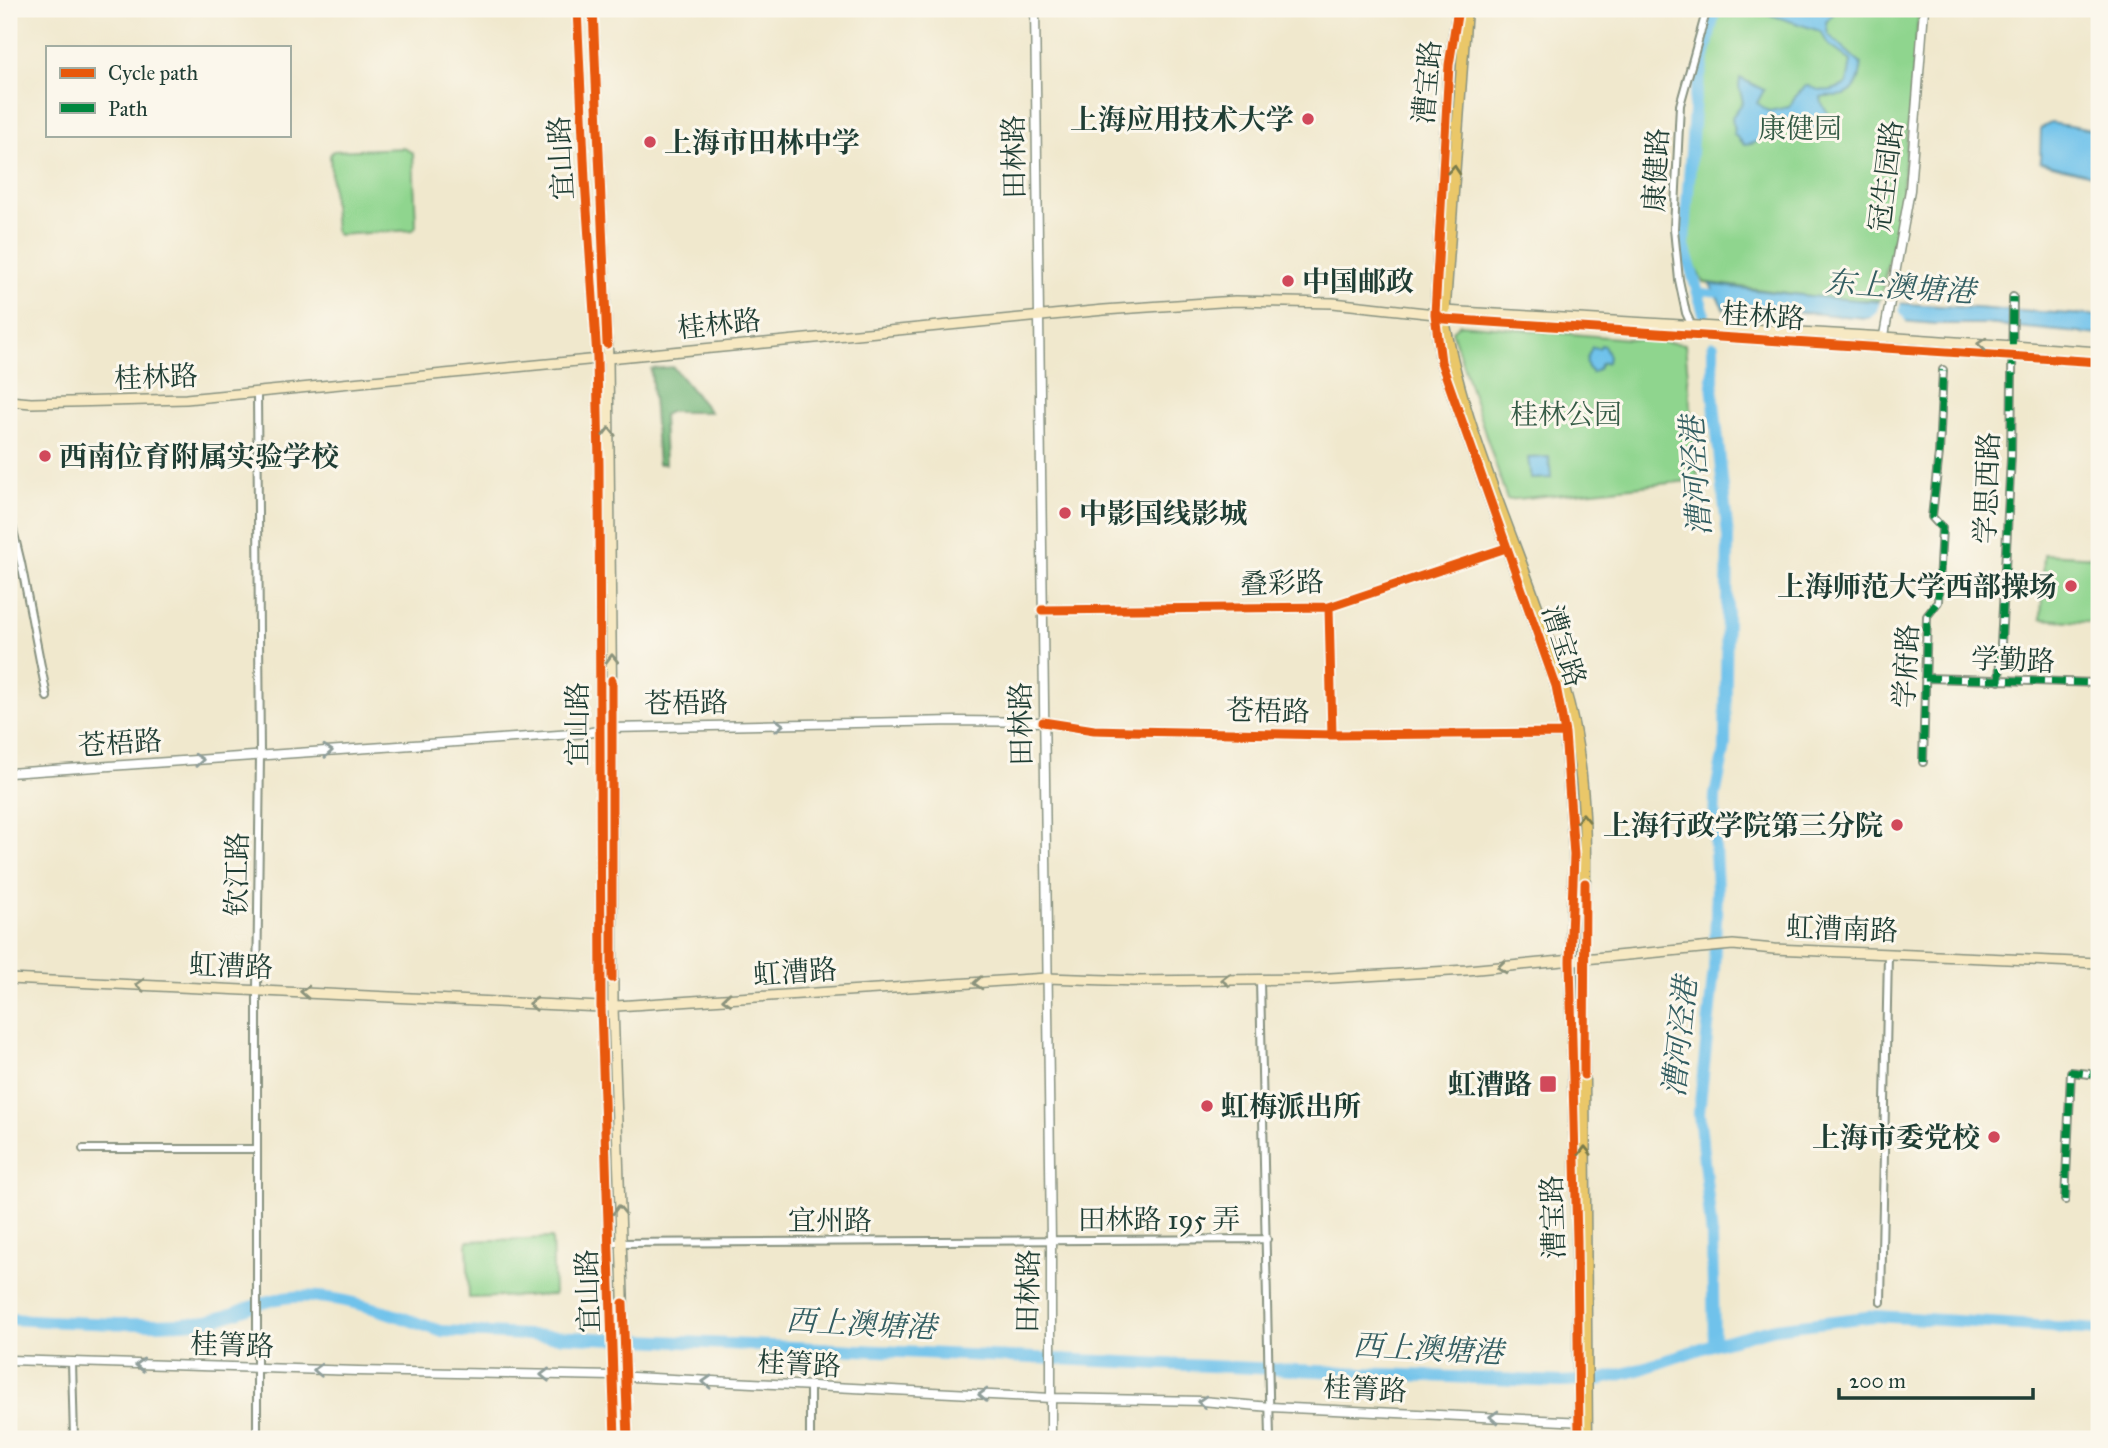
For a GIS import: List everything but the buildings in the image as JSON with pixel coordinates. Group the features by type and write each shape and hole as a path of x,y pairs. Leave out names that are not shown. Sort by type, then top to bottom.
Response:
{"main road":[{"name":"宜山路","path":"577,9 597,358 601,1007 615,1439"},
{"name":"宜山路","path":"593,9 608,358 612,1007 628,1439"},
{"name":"漕宝路","path":"1458,9 1449,65 1441,362 1510,547 1556,686 1570,734 1582,800 1585,868 1583,1422 1587,1439"},
{"name":"漕宝路","path":"1441,315 1466,9"},
{"name":"桂林路","path":"9,401 31,403 186,400 1038,316 1235,301 1334,303 1531,326 1884,337 2099,352"},
{"name":"桂林路","path":"1693,330 2099,362"},
{"name":"漕宝路","path":"1570,734 1574,855 1570,961 1583,1367"},
{"name":"虹漕南路","path":"1583,959 1733,945 2099,963"},
{"name":"虹漕路","path":"9,979 612,1007 1046,978 1137,981 1313,979 1467,970 1583,959"},
{"name":"漕宝路","path":"1579,1439 1583,1422"}],"street":[{"name":"田林路","path":"1035,9 1038,316 1042,403 1051,1439"},
{"name":"康健路","path":"1693,330 1686,313 1675,251 1676,179 1680,105 1707,9"},
{"name":"冠生园路","path":"1882,347 1910,190 1924,9"},
{"name":"学思西路","path":"1999,681 2011,457 2013,301"},
{"name":"学府路","path":"1923,762 1927,616 1938,602 1942,528 1932,517 1939,453 1943,370"},
{"name":"钦江路","path":"257,393 260,755 257,1439"},
{"path":"9,513 47,697"},
{"name":"叠彩路","path":"1042,610 1329,607 1510,547"},
{"path":"1329,607 1332,735"},
{"name":"学勤路","path":"1925,678 2099,683"},
{"name":"苍梧路","path":"9,773 587,733 612,728 956,721 1043,722 1094,730 1332,735 1570,734"},
{"path":"1881,1302 1888,954"},
{"path":"1260,980 1270,1439"},
{"path":"2065,1200 2071,1072 2099,1075"},
{"path":"83,1149 257,1149"},
{"name":"田林路 195 弄","path":"1051,1241 1267,1239"},
{"name":"宜州路","path":"609,1243 1051,1241"},
{"name":"桂箐路","path":"9,1360 613,1376 1051,1398 1202,1401 1270,1408 1583,1422"},
{"path":"72,1362 74,1439"},
{"path":"810,1387 810,1439"}],"green space":[{"name":"康健园","path":"1715,9 1919,9 1901,206 1880,300 1841,300 1703,282 1684,246 1695,98"},
{"path":"404,148 413,153 416,226 413,230 338,235 335,232 330,155 333,151"},
{"name":"桂林公园","path":"1460,324 1685,344 1698,480 1507,500 1452,331"},
{"path":"673,367 710,412 669,412 663,415 665,464 658,464 651,369"},
{"name":"上海师范大学西部操场","path":"2044,554 2099,557 2099,623 2041,619"},
{"path":"552,1238 554,1295 469,1298 467,1241"}],"water":[{"path":"1766,9 1834,9 1826,22 1828,34 1861,64 1860,75 1849,93 1821,97 1831,119 1830,128 1820,131 1784,126 1745,145 1734,134 1732,117 1743,102 1739,87 1740,78 1764,90 1757,103 1769,111 1789,107 1807,85 1818,90 1827,90 1847,84 1851,61 1829,45 1820,31 1765,13"},
{"path":"2051,123 2099,131 2099,177 2040,162 2041,128"},
{"path":"1710,284 1855,300 2099,316 2099,335 1986,324 1936,324 1774,310 1735,303 1727,304 1724,309"},
{"path":"1601,345 1609,356 1608,362 1601,363 1592,373 1587,365 1588,357 1592,347 1599,348"},
{"path":"1561,403 1561,413 1539,415 1539,407 1542,404"},
{"path":"1549,457 1551,478 1531,479 1528,458"}],"pier":[{"path":"1881,299 1901,301 1899,310 1908,325 1863,320 1876,313"}],"waterway":[{"name":"漕河泾港","path":"1704,313 1684,246 1695,98 1715,9"},
{"name":"东上澳塘港","path":"1699,291 1722,294"},
{"name":"漕河泾港","path":"1713,346 1713,393 1728,537 1725,746 1715,796 1717,890 1714,969 1699,1113 1712,1237 1714,1344"},
{"name":"西上澳塘港","path":"9,1319 126,1324 196,1322 217,1319 273,1300 315,1297 358,1304 440,1331 1561,1382 1598,1380 1635,1371 1714,1344 1775,1328 1876,1316 2099,1330"}],"marked path":[{"path":"1999,681 2011,457 2013,297"},
{"path":"1923,762 1927,616 1938,602 1942,528 1932,517 1939,453 1943,370"},
{"path":"1925,678 2099,683"},
{"path":"2065,1200 2071,1072 2099,1075"}],"cycle path":[{"path":"577,9 597,358 601,1007 615,1439"},
{"path":"593,9 607,344"},
{"path":"1458,9 1449,65 1435,314 1441,362 1556,686 1565,733 1574,855 1570,961 1579,1439"},
{"path":"1435,314 1444,319 2099,362"},
{"path":"1042,610 1329,607 1506,548"},
{"path":"1329,607 1332,735"},
{"path":"612,680 612,978"},
{"path":"1043,722 1094,730 1131,731 1332,735 1565,733"},
{"path":"1584,1075 1585,883"},
{"path":"623,1303 628,1439"}],"place":[{"name":"上海应用技术大学","path":"1308,119"},
{"name":"上海市田林中学","path":"650,142"},
{"name":"中国邮政","path":"1288,281"},
{"name":"西南位育附属实验学校","path":"45,456"},
{"name":"中影国线影城","path":"1065,513"},
{"name":"上海师范大学西部操场","path":"2071,586"},
{"name":"上海行政学院第三分院","path":"1897,825"},
{"name":"虹漕路","path":"1548,1084"},
{"name":"虹梅派出所","path":"1207,1106"},
{"name":"上海市委党校","path":"1994,1137"}]}
